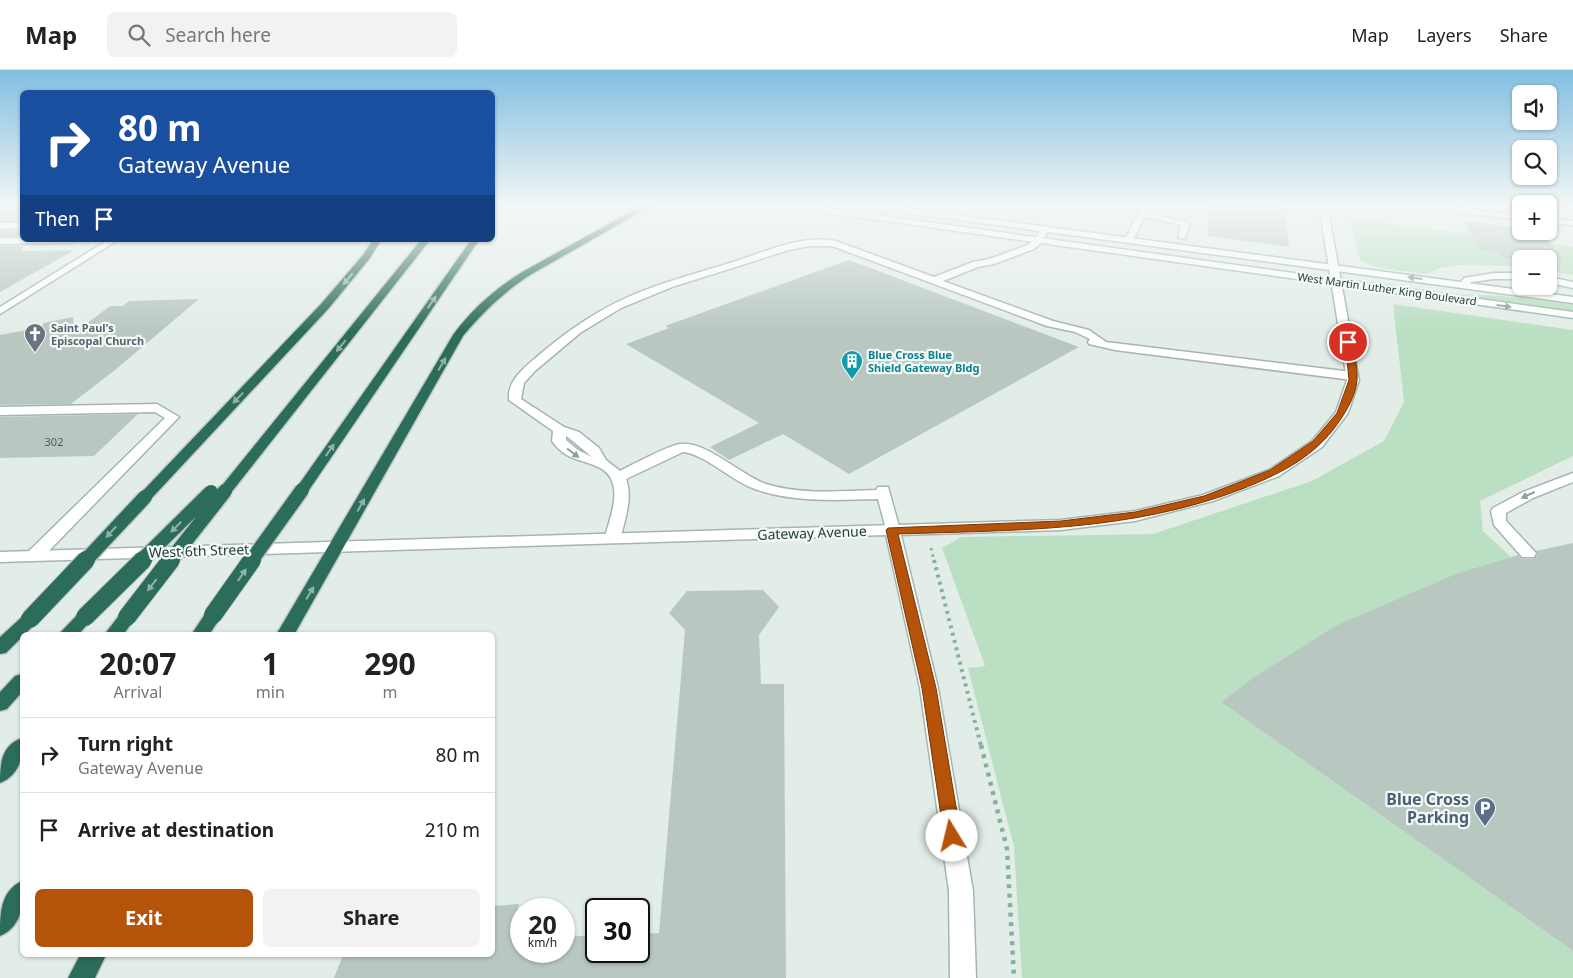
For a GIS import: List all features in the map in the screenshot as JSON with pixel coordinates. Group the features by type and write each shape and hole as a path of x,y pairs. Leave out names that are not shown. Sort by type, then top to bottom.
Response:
{"highway":[{"path":"0,648 30,619 325,306 373,247"},
{"path":"71,632 218,492 256,453 420,247"},
{"path":"202,632 470,247"},
{"path":"287,632 337,548 458,335 492,297 527,273 573,247"},
{"path":"115,632 128,617 218,492"},
{"path":"0,704 20,683"},
{"path":"0,774 20,749"},
{"path":"0,924 20,895"},
{"path":"81,978 93,957"}],"street":[{"path":"1,310 102,247"},
{"path":"612,539 621,501 621,485 618,477 600,462 586,461 577,456 560,440 559,430 515,400 515,388 524,374 570,335 608,311 645,293 787,247"},
{"path":"845,247 1051,324 1062,332 1085,340 1102,344 1352,376"},
{"path":"939,282 988,266 992,264 990,262 1030,247"},
{"name":"West Martin Luther King Boulevard","path":"1090,247 1573,315"},
{"name":"West Martin Luther King Boulevard","path":"1184,247 1573,300"},
{"name":"Gateway Avenue","path":"398,546 1061,525 1135,516 1208,498 1274,473 1317,444 1342,413 1353,380 1348,342 1329,247"},
{"path":"1464,285 1467,280 1480,276 1512,276"},
{"path":"1557,282 1573,285"},
{"path":"0,411 157,408 173,417 34,556"},
{"path":"618,477 680,448 686,447 758,486 777,491 831,495 884,492 929,688 962,891 963,978"},
{"path":"1528,552 1499,522 1498,511 1528,495 1573,477"},
{"name":"West 6th Street","path":"0,557 398,546"}],"path":[{"path":"926,529 1007,849 1014,978"}],"green space":[{"path":"1357,247 1479,247 1480,250 1497,252 1501,258 1510,259 1512,266 1458,265 1440,268 1427,274 1380,268 1365,263 1360,259"},
{"path":"1544,247 1573,247 1573,275 1557,272 1557,259 1563,260 1557,256 1557,250 1548,250"},
{"path":"1464,294 1573,304 1573,312 1509,304"},
{"path":"1393,304 1573,330 1573,456 1480,501 1483,531 1511,557 1335,626 1254,677 1221,702 1573,951 1573,978 1022,978 1014,847 968,668 985,666 942,548 962,537 1153,534 1312,481 1384,441 1404,402"}],"building":[{"path":"0,247 22,247 22,251 75,250 0,292"},
{"path":"1478,247 1553,247 1555,250 1512,250 1512,259 1501,258 1497,252 1480,250"},
{"path":"1557,252 1563,260 1557,259"},
{"name":"Blue Cross Blue Shield Gateway Bldg","path":"849,260 1079,347 849,474 783,434 729,460 710,447 759,423 626,344 669,328 665,326"},
{"name":"Saint Paul's Episcopal Church","path":"199,299 115,370 71,404 0,405 0,335 43,327 43,323 73,317 74,333 110,306 123,306 129,301"},
{"path":"138,414 94,456 0,458 0,417"},
{"name":"Blue Cross Parking","path":"1573,543 1573,951 1221,702 1254,677 1335,626 1456,574 1518,555 1522,559 1534,559 1538,554 1536,551"},
{"path":"763,590 779,607 759,635 761,684 784,684 786,978 334,978 342,957 495,957 495,906 510,905 510,963 575,963 575,936 585,936 585,963 650,963 650,933 659,933 685,630 669,613 687,591"}],"place":[{"name":"Saint Paul's Episcopal Church","path":"35,353"},
{"name":"Blue Cross Blue Shield Gateway Bldg","path":"852,380"},
{"name":"Blue Cross Parking","path":"1485,827"}],"route":[{"path":"952,836 929,688 892,530 1061,525 1135,516 1208,498 1274,473 1317,444 1342,413 1353,380 1348,342"}]}
